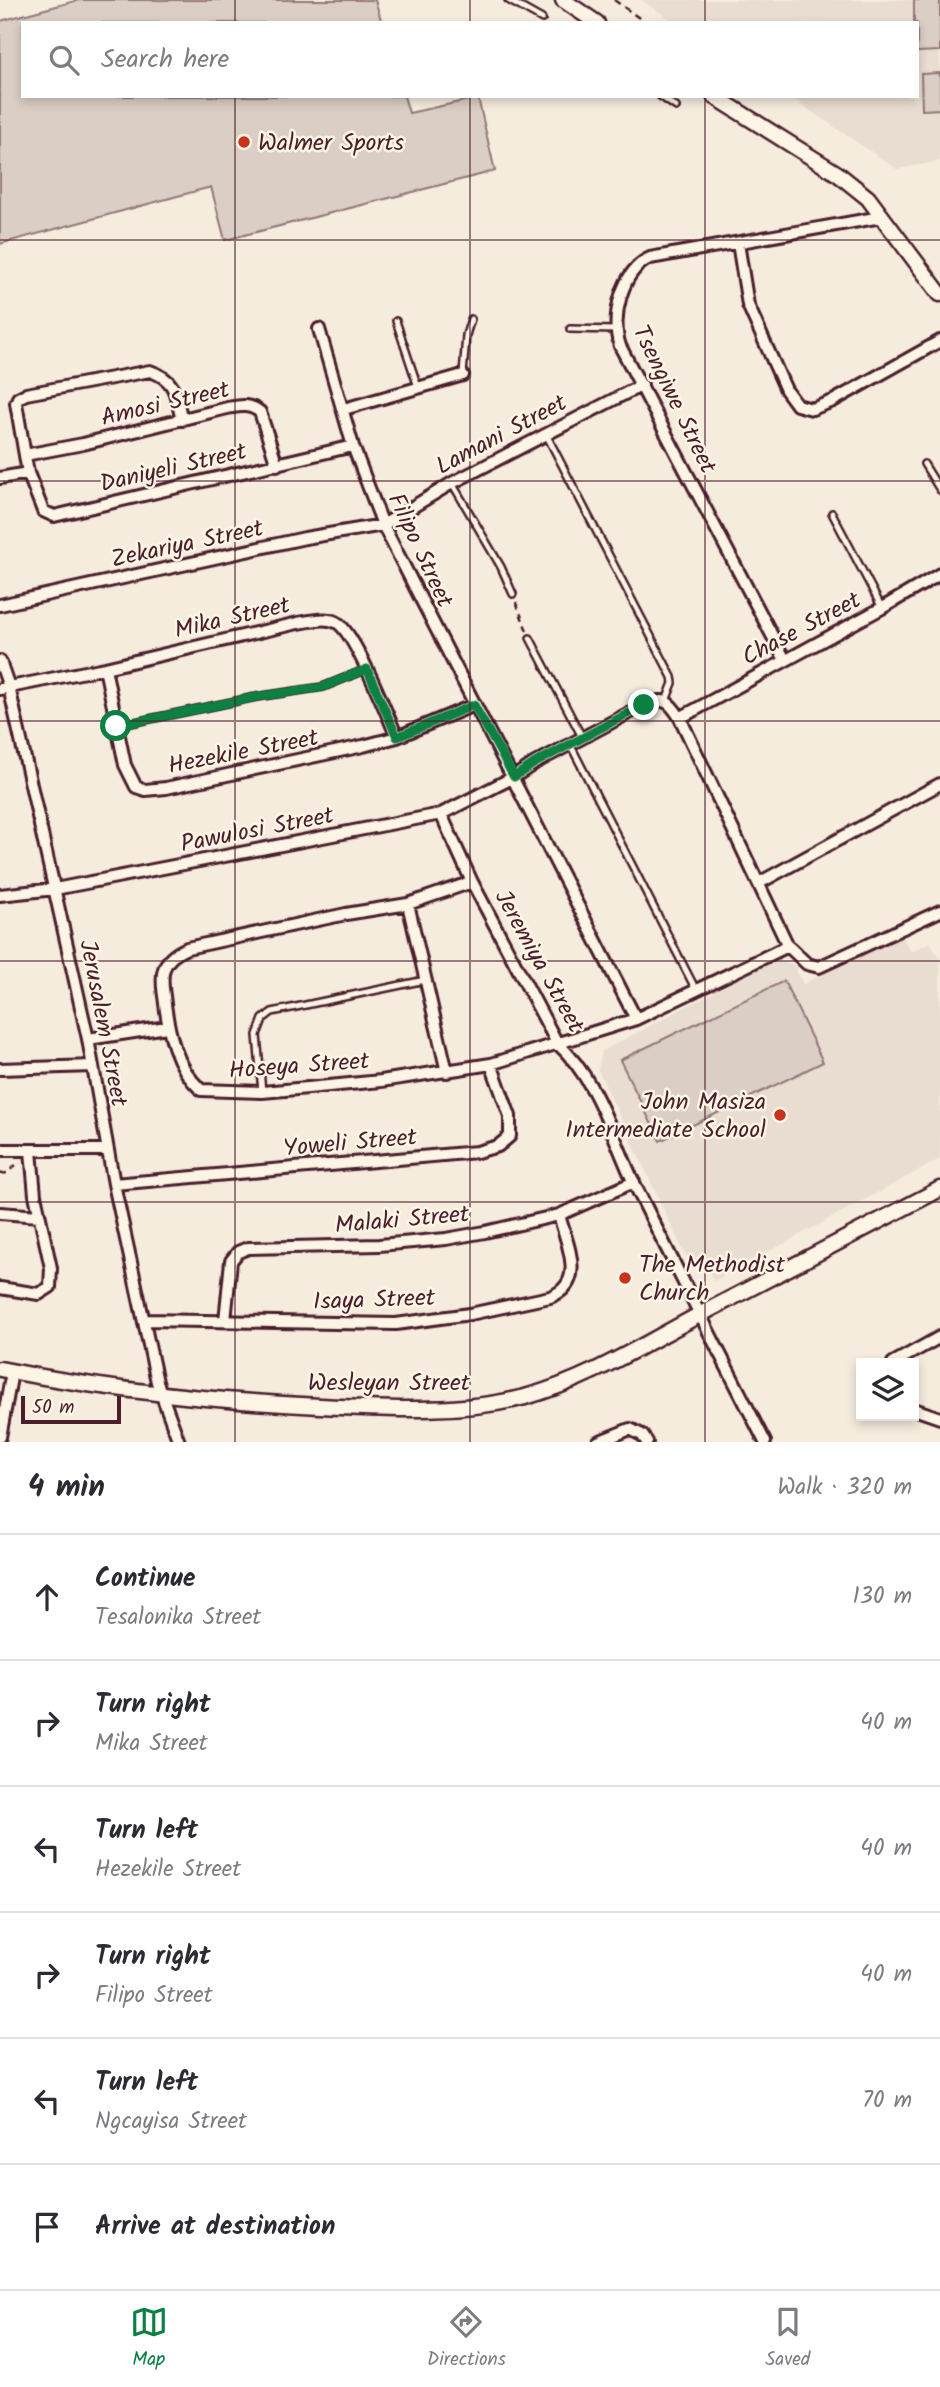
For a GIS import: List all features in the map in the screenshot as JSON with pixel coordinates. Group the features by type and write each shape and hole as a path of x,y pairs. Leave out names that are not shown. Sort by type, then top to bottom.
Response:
{"street":[{"path":"563,0 590,20"},
{"path":"571,0 590,20"},
{"path":"717,98 838,174 868,198 940,294"},
{"name":"Tsengiwe Street","path":"785,660 620,346 616,330 626,281 633,269 650,258 881,217"},
{"path":"738,243 747,305 786,390 797,405 812,410 833,401 940,341"},
{"name":"Filipo Street","path":"319,328 353,446 383,526 636,1019"},
{"name":"Daniyeli Street","path":"181,420 173,386 161,375 150,371 26,394 18,398 16,403 28,473 43,511 54,516 353,446"},
{"path":"344,409 463,375"},
{"name":"Lamani Street","path":"383,526 452,483 642,385"},
{"name":"Amosi Street","path":"25,455 237,407 254,407 260,412 277,465"},
{"path":"0,478 28,473"},
{"name":"Zekariya Street","path":"0,605 305,538 383,526"},
{"name":"Chase Street","path":"680,718 940,574"},
{"name":"Mika Street","path":"4,688 105,668 298,623 327,619 339,623 346,631 367,669 397,737"},
{"name":"Jerusalem Street","path":"0,661 4,688 55,889 88,1039 114,1184 160,1395 180,1442"},
{"name":"Hezekile Street","path":"105,668 129,776 136,787 145,790 333,754 397,737 474,705"},
{"name":"Pawulosi Street","path":"0,895 55,889 441,814 644,705 656,700 666,701"},
{"path":"666,701 680,718 788,946 807,964 819,967 940,911"},
{"path":"760,883 940,784"},
{"name":"Jeremiya Street","path":"441,814 472,882 557,1043 568,1053 588,1081 634,1182 765,1442"},
{"name":"Hoseya Street","path":"472,882 408,904 346,914 178,951 164,967 162,981 167,1027 181,1065 201,1090 262,1092 447,1072 491,1063 636,1019 788,946"},
{"path":"408,904 447,1072"},
{"path":"88,1039 167,1027"},
{"name":"Yoweli Street","path":"114,1184 477,1152 498,1146 510,1136 510,1116 491,1063"},
{"path":"0,1069 93,1066"},
{"path":"0,1150 108,1150"},
{"path":"0,1288 39,1294 50,1287 51,1268 39,1216 31,1151"},
{"name":"Malaki Street","path":"225,1321 231,1261 238,1252 247,1248 379,1245 446,1239 559,1216 634,1182"},
{"name":"Wesleyan Street","path":"6,1371 160,1395 372,1409 471,1406 525,1397 593,1372 940,1189"},
{"path":"0,1213 39,1216"},
{"name":"Isaya Street","path":"144,1321 396,1324 470,1314 550,1297 562,1293 572,1274 559,1216"},
{"path":"902,1358 940,1337"},
{"path":"0,1437 6,1371"},
{"path":"919,1411 940,1418"},
{"path":"598,1442 630,1429 642,1434 647,1442"}],"lane":[{"path":"511,1 542,19"},
{"path":"663,98 676,107"},
{"path":"463,375 466,335 471,320"},
{"path":"396,321 418,387"},
{"path":"570,329 616,330"},
{"path":"545,433 672,677 673,683 666,701"},
{"path":"924,464 940,490"},
{"path":"452,483 513,594"},
{"path":"832,513 882,608"},
{"path":"530,638 583,737"},
{"path":"116,726 256,697 323,687 367,669"},
{"path":"570,743 696,990"},
{"path":"262,1092 257,1035 263,1019 272,1012 426,980"}],"path":[{"path":"614,0 643,21"},
{"path":"513,594 530,638"},
{"path":"0,1174 7,1173 31,1151"}],"shaded area":[{"name":"Walmer Sports","path":"79,0 375,0 381,21 21,21 21,98 405,98 409,113 478,98 495,171 225,240 211,187 0,244 0,21"},
{"path":"641,0 940,0 940,161 897,169 791,98 919,98 919,21 673,21"},
{"path":"914,0 940,0 940,51 919,52 919,21 914,21"},
{"path":"940,73 940,109 922,110 921,74"},
{"name":"John Masiza Intermediate School","path":"901,934 911,952 930,942 940,960 940,1159 714,1281 702,1261 689,1263 598,1070 602,1051 775,960 793,964 803,984"},
{"path":"784,981 823,1062 660,1141 620,1060"}],"place":[{"name":"Walmer Sports","path":"244,142"},
{"name":"John Masiza Intermediate School","path":"780,1115"},
{"name":"The Methodist Church","path":"625,1278"}],"route":[{"path":"116,726 256,697 323,687 367,669 397,737 474,705 514,777 644,705"}]}
